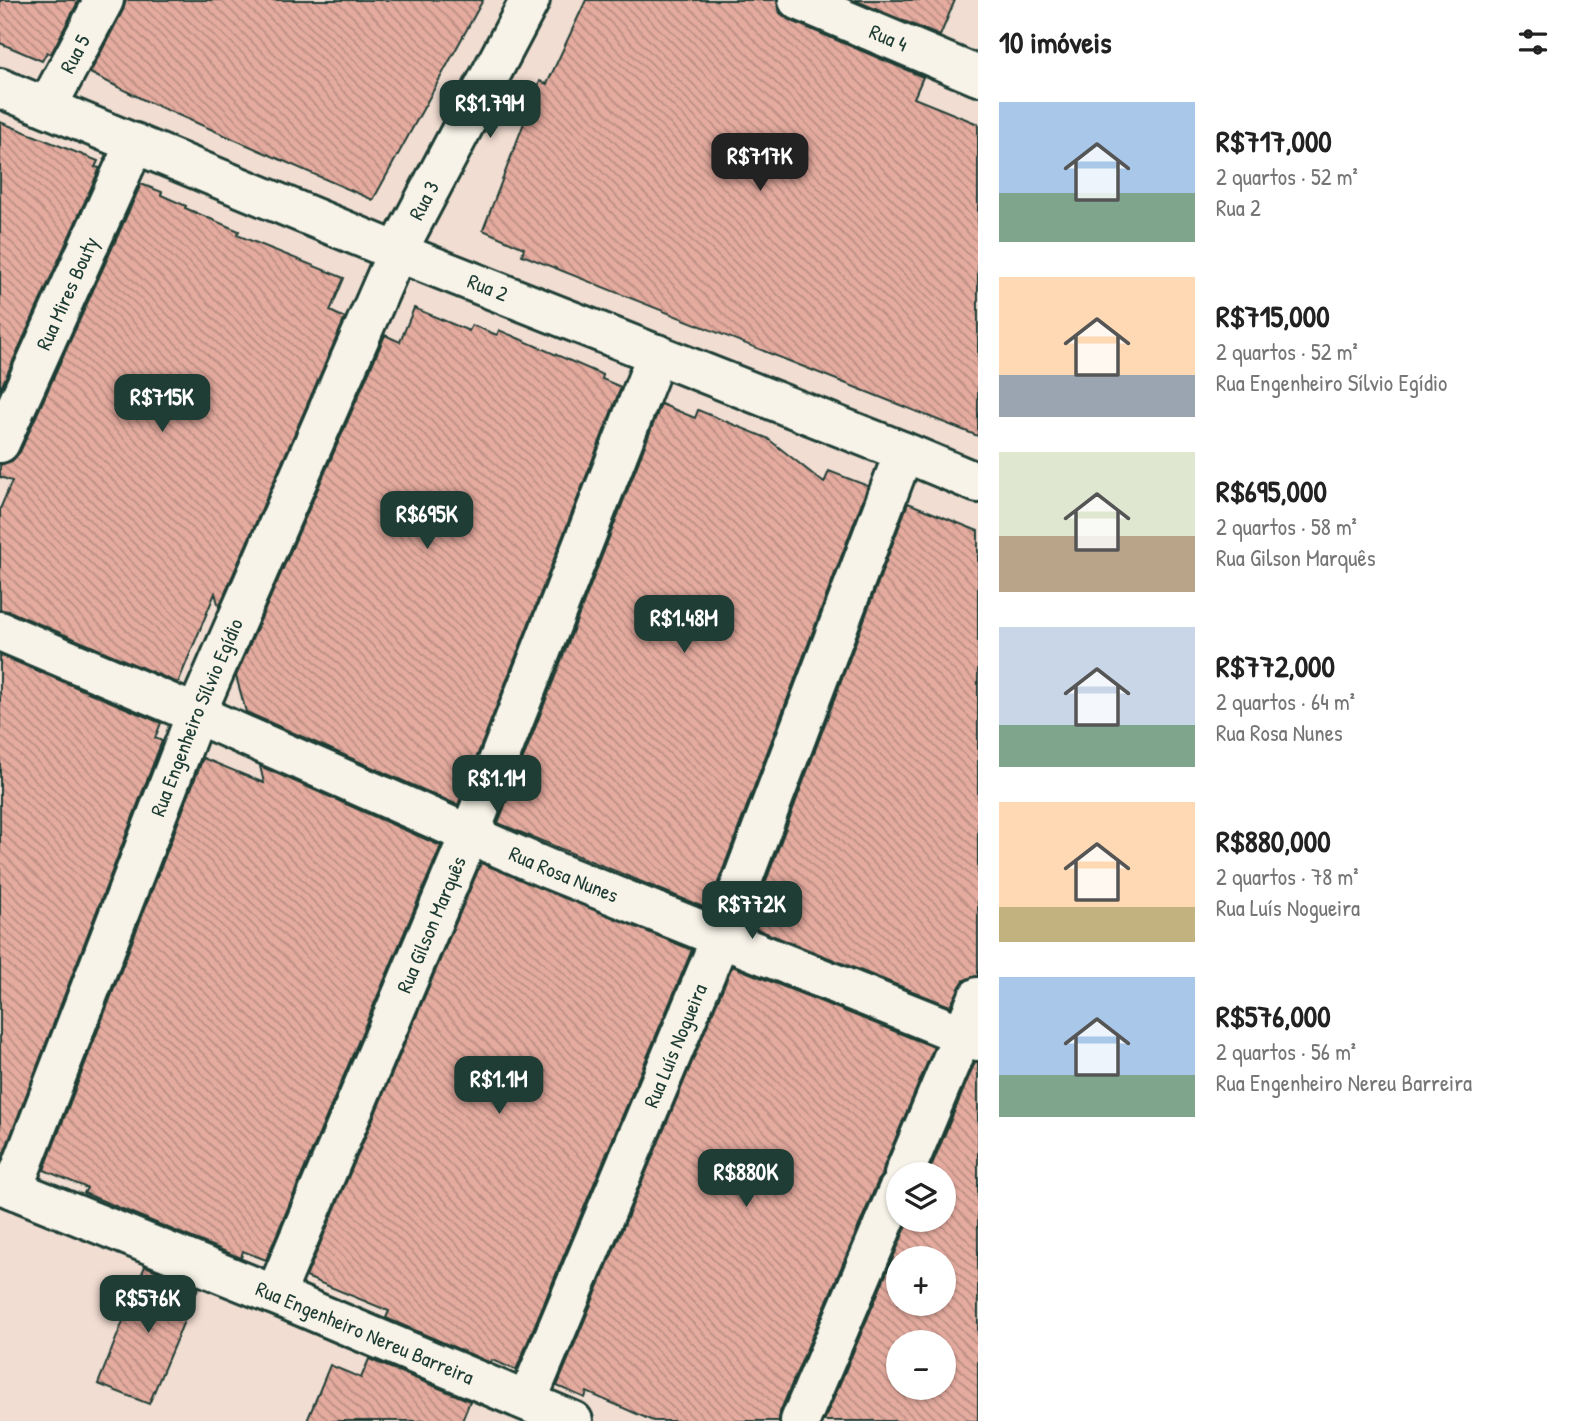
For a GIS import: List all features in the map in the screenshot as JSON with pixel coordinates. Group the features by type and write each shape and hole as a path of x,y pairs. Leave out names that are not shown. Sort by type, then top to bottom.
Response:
{"street":[{"name":"Rua 5","path":"47,107 104,0"},
{"name":"Rua 3","path":"397,252 530,0"},
{"name":"Rua 4","path":"798,0 978,76"},
{"name":"Rua 2","path":"0,88 397,252 978,483"},
{"name":"Rua Mires Bouty","path":"0,443 135,143"},
{"name":"Rua Engenheiro Sílvio Egídio","path":"6,1186 195,714 397,252"},
{"name":"Rua Gilson Marquês","path":"275,1295 469,835 657,354"},
{"name":"Rua Luís Nogueira","path":"527,1401 721,937 904,452"},
{"name":"Rua Rosa Nunes","path":"0,631 469,835 970,1038"},
{"path":"910,1162 970,1038 978,997"},
{"name":"Rua Engenheiro Nereu Barreira","path":"6,1186 275,1295 573,1421"},
{"path":"800,1421 886,1217"}],"building":[{"path":"0,0 79,0 51,54 47,52 42,61 0,43"},
{"path":"126,0 483,0 373,200 144,100 90,73"},
{"path":"586,0 777,0 780,13 789,20 923,77 914,98 978,124 978,436 522,255 524,248 483,230 540,81 547,84"},
{"path":"854,0 955,0 940,36"},
{"path":"0,122 98,161 95,167 100,168 0,390"},
{"path":"141,184 162,192 161,195 186,206 185,208 239,231 237,235 344,278 330,311 345,318 219,607 215,593 178,683 9,611 0,610 0,509 12,481 0,477 0,465 12,461 20,452"},
{"path":"414,308 469,331 472,325 497,335 499,330 603,375 602,379 621,387 458,805 246,712 236,676 385,335 400,342"},
{"path":"661,404 695,418 698,410 767,438 824,483 829,471 868,486 708,909 498,823"},
{"path":"908,503 978,531 978,976 964,980 950,1006 749,926"},
{"path":"0,655 161,723 155,738 162,741 4,1153 0,1151"},
{"path":"203,758 264,783 260,766 441,846 266,1260 243,1251 241,1258 84,1193 87,1188 44,1170"},
{"path":"481,863 692,950 516,1370 492,1360 491,1363 386,1318 389,1311 306,1277"},
{"path":"732,966 934,1047 882,1176 780,1412 779,1421 653,1421 587,1392 585,1398 557,1386"},
{"path":"975,1062 978,1062 978,1421 824,1421 886,1274 886,1316 956,1316 956,1246 898,1246 904,1232 956,1232 956,1162 933,1162"},
{"path":"145,1266 198,1288 149,1404 98,1384"},
{"path":"369,1359 470,1401 462,1421 307,1421 330,1365 361,1378"}]}
